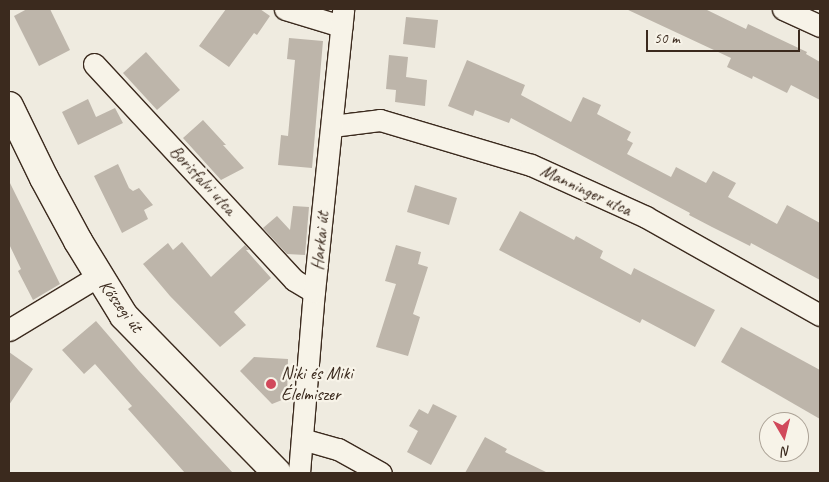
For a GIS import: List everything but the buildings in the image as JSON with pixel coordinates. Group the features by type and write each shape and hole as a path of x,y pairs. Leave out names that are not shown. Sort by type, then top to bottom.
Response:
{"main road":[{"name":"Kőszegi út","path":"9,106 44,178 98,276 124,316 277,473"}],"street":[{"path":"285,9 342,17"},
{"path":"783,9 820,26"},
{"name":"Harkai út","path":"299,473 314,292 342,17"},
{"name":"Borisfalvi utca","path":"94,64 294,280 314,292"},
{"name":"Manninger utca","path":"332,126 380,120 531,165 646,217 820,316"},
{"path":"9,330 98,276"},
{"path":"302,438 338,449 381,473"}],"place":[{"name":"Niki és Miki Élelmiszer","path":"271,384"}]}
